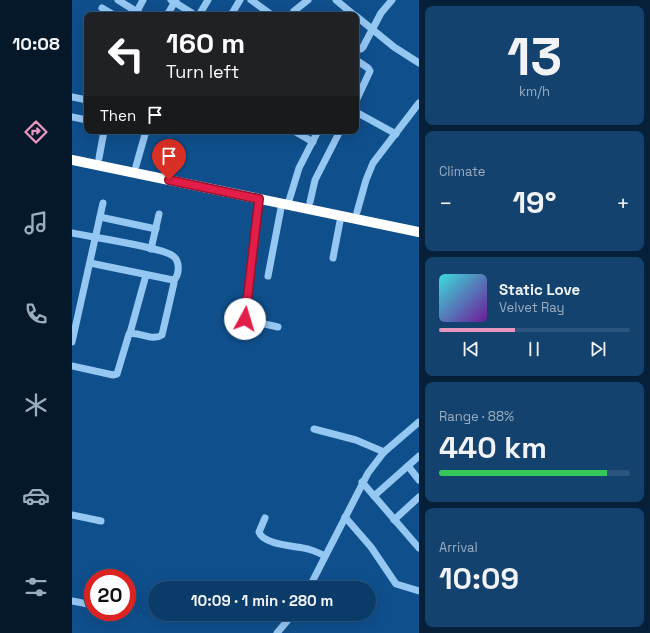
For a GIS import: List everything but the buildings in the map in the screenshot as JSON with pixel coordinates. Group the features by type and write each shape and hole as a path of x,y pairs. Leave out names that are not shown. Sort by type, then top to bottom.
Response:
{"highway":[{"path":"72,153 136,166 341,216 419,232"},
{"path":"72,160 259,199 286,202 310,202 419,225"}],"street":[{"path":"118,0 135,12"},
{"path":"139,12 143,0"},
{"path":"201,12 208,0"},
{"path":"233,12 240,0"},
{"path":"251,0 268,12"},
{"path":"293,0 295,12"},
{"path":"295,12 308,0"},
{"path":"336,0 350,12"},
{"path":"359,48 390,2 381,0"},
{"path":"168,12 174,1 190,12"},
{"path":"102,8 109,12"},
{"path":"359,19 394,47 419,63"},
{"path":"359,62 370,71 359,95"},
{"path":"72,97 84,99"},
{"path":"358,212 370,168 419,103"},
{"path":"359,114 396,134"},
{"path":"72,117 84,119"},
{"path":"99,158 103,134"},
{"path":"136,166 144,134"},
{"path":"299,134 313,142"},
{"path":"268,276 286,202 299,168 317,134"},
{"path":"310,202 315,180 338,134"},
{"path":"259,199 252,273 245,317 247,320 278,327"},
{"path":"72,342 103,203"},
{"path":"151,249 159,214"},
{"path":"333,258 341,216"},
{"path":"100,217 156,229"},
{"path":"72,233 151,249 169,254 175,258 178,272 173,281 162,335 155,338 130,334"},
{"path":"90,263 173,281"},
{"path":"72,366 113,375 117,374 146,276"},
{"path":"312,581 362,482 384,452 419,422"},
{"path":"314,429 356,440 384,452"},
{"path":"374,496 419,456"},
{"path":"408,466 419,480"},
{"path":"362,482 419,548"},
{"path":"394,520 419,497"},
{"path":"72,515 101,521"},
{"path":"345,517 371,548 396,584 404,588 419,591"},
{"path":"265,518 259,532 265,539 278,544 310,550 325,556"},
{"path":"72,601 84,603"},
{"path":"277,633 287,621"}],"route":[{"path":"169,180 259,199 252,273 245,319"}]}
